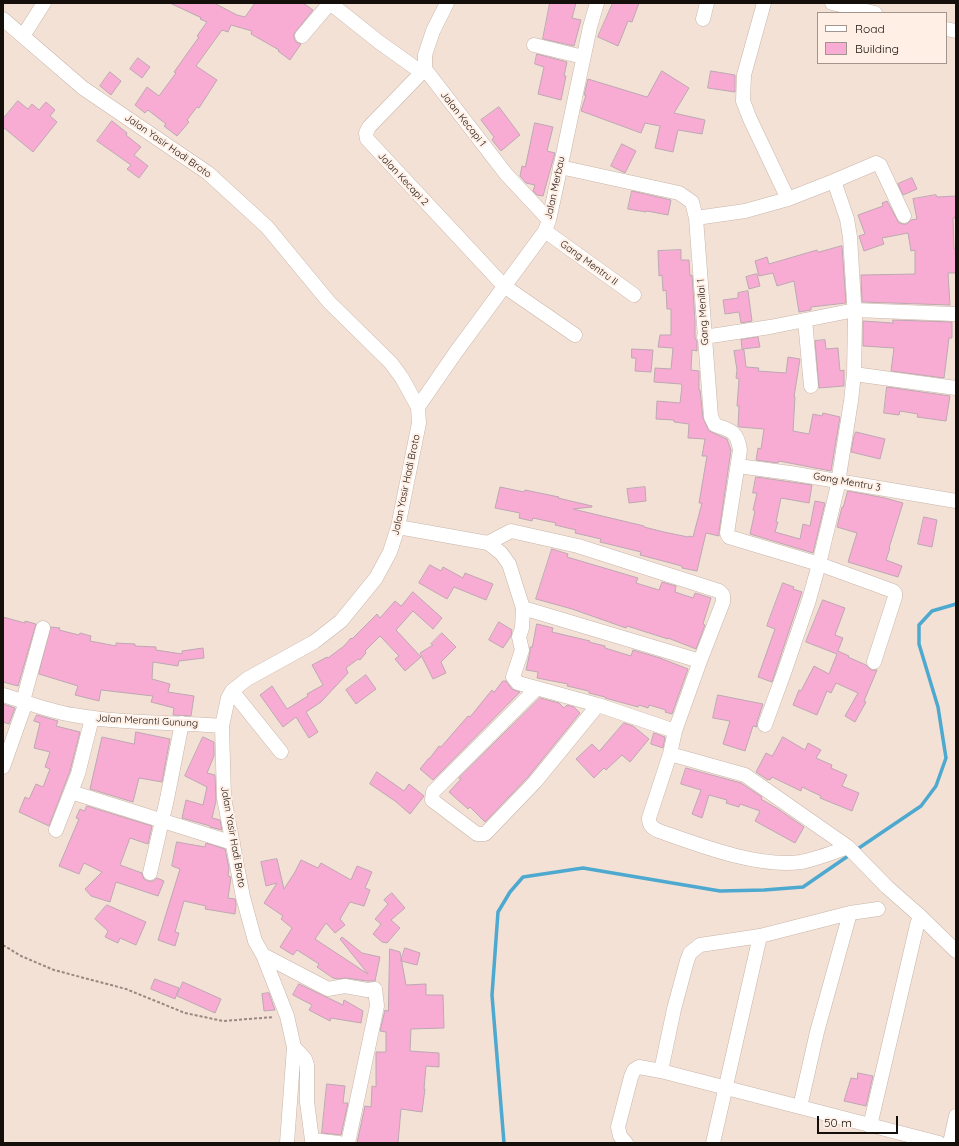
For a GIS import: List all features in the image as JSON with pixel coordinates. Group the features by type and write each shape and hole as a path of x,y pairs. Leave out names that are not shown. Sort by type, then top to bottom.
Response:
{"street":[{"path":"23,36 44,3"},
{"path":"302,36 330,3"},
{"name":"Jalan Kecapi 1","path":"330,3 379,42 423,71 547,226"},
{"path":"423,71 424,55 433,31 447,3"},
{"name":"Jalan Merbau","path":"418,407 547,226 583,57 597,3"},
{"path":"703,19 707,3"},
{"path":"764,3 744,75 743,101 788,199"},
{"path":"832,3 871,12"},
{"name":"Jalan Yasir Hadi Broto","path":"3,19 83,88 208,173 246,207 267,227 329,302 391,363 402,378 418,407 419,423 398,527 390,552 376,578 341,621 314,642 247,679 232,691 228,698 222,726 224,798 249,920 255,940 287,1016 294,1047 287,1143"},
{"path":"534,45 583,57"},
{"name":"Jalan Kecapi 2","path":"423,71 369,127 366,133 367,139 504,286"},
{"path":"696,218 745,211 788,199 874,164 880,165 904,216"},
{"name":"Gang Menilai 1","path":"560,167 679,193 692,202 696,218 711,417 715,425 732,432 738,439 740,450 727,533 729,537 819,564"},
{"path":"765,725 802,621 826,539 838,480 851,401 854,374 855,310 849,228 834,181"},
{"name":"Gang Mentru II","path":"547,226 634,295"},
{"path":"504,286 575,335"},
{"path":"704,337 770,327 855,310 954,314"},
{"path":"805,320 811,386"},
{"path":"854,374 956,388"},
{"name":"Gang Mentru 3","path":"738,466 838,480 956,501"},
{"path":"398,527 488,543 501,553 509,564 523,608 522,628 519,637 522,650 513,677 518,683 598,706 675,731"},
{"path":"488,543 511,531 578,546 719,591 723,595 723,602 675,731 670,754 649,822 653,829 702,846 744,858 783,863 814,859 849,849"},
{"path":"819,564 883,586 895,593 874,662"},
{"path":"523,608 700,661"},
{"path":"3,767 24,702 43,628"},
{"path":"537,688 433,792 432,800 477,834 485,834 535,782 598,706"},
{"path":"232,691 281,752"},
{"name":"Jalan Meranti Gunung","path":"3,695 51,710 92,718 132,722 182,723 222,726"},
{"path":"56,830 82,760 92,718"},
{"path":"150,873 182,723"},
{"path":"670,754 744,775 849,849 956,951"},
{"path":"71,792 233,844"},
{"path":"661,1071 674,1009 686,961 690,953 700,946 760,936 850,912 878,909"},
{"path":"800,1107 816,1032 850,912"},
{"path":"870,1126 920,916"},
{"path":"713,1143 760,936"},
{"path":"263,956 328,989 345,986 367,990 375,989 377,1006 348,1143"},
{"path":"294,1047 305,1059 307,1065 306,1102 312,1140 339,1143"},
{"path":"626,1143 620,1136 618,1126 634,1070 639,1067 661,1071 939,1143"},
{"path":"950,1143 956,1116"}],"path":[{"path":"3,945 21,956 54,970 126,989 185,1013 223,1021 287,1016"}],"building":[{"path":"170,3 214,3 237,15 245,17 255,3 303,3 313,10 294,34 296,42 301,44 290,60 278,51 279,50 251,34 252,31 231,25 228,32 222,30 196,66 217,80 199,108 197,107 187,120 189,122 177,136 164,126 166,124 148,110 145,113 135,105 147,87 159,96 176,73 174,72 199,37 197,36 207,22"},
{"path":"550,3 576,3 572,18 581,20 574,46 543,39"},
{"path":"613,3 639,3 632,22 628,21 618,46 598,37"},
{"path":"537,54 567,62 561,100 538,94 544,67 535,64"},
{"path":"138,58 150,67 142,78 130,69"},
{"path":"662,71 689,88 674,113 705,120 702,134 678,130 673,152 655,148 660,126 645,123 641,133 581,111 586,95 584,95 588,79 647,97"},
{"path":"711,71 735,75 735,92 708,88"},
{"path":"110,72 121,81 111,95 100,86"},
{"path":"18,101 28,109 32,104 39,110 46,102 55,110 50,116 57,122 33,152 3,127 3,119"},
{"path":"499,107 520,135 501,151 492,140 494,137 481,120"},
{"path":"112,121 141,147 134,155 148,166 139,178 127,169 131,165 97,141"},
{"path":"535,123 553,127 547,151 555,153 543,196 537,195 533,191 535,185 526,183 520,176 522,166 525,167"},
{"path":"622,144 636,151 625,173 611,166"},
{"path":"912,178 917,189 903,195 898,184"},
{"path":"632,191 671,200 668,215 628,209"},
{"path":"936,195 937,197 956,196 956,218 953,218 954,249 956,249 956,273 948,273 950,305 862,302 861,275 915,274 915,250 911,251 908,233 882,238 884,244 864,251 859,236 865,234 858,215 883,206 882,203 887,201 899,223 907,224 911,220 917,219 913,199"},
{"path":"842,246 846,303 811,307 811,310 799,312 794,281 777,286 773,273 759,276 755,261 767,257 769,264 817,250 818,252"},
{"path":"681,250 681,260 689,260 690,276 692,275 697,351 692,350 691,370 699,371 699,390 703,418 709,431 727,439 731,450 719,536 706,533 697,571 640,555 641,552 600,542 601,539 575,533 576,530 555,525 556,523 533,518 532,521 519,518 520,513 495,508 500,487 524,492 525,490 592,506 573,509 664,532 693,537 702,503 699,503 707,456 702,456 705,439 688,438 689,424 674,422 674,420 656,419 657,401 680,403 682,386 681,384 654,382 655,368 671,369 673,348 658,347 660,335 671,335 671,309 667,309 666,290 663,291 662,275 659,276 658,251"},
{"path":"757,274 760,286 749,289 746,277"},
{"path":"748,291 752,321 741,323 739,312 725,314 723,300 738,298 738,293"},
{"path":"893,320 952,322 952,338 949,338 944,378 891,371 894,348 863,346 863,321 893,323"},
{"path":"758,337 760,347 742,349 741,340"},
{"path":"825,340 826,349 838,348 840,371 844,370 844,386 819,388 815,341"},
{"path":"632,349 653,350 651,372 635,371 636,358 632,358"},
{"path":"744,350 746,367 759,368 758,371 786,373 788,357 800,359 794,397 793,431 809,434 813,414 822,416 823,413 840,417 831,471 779,461 778,463 756,460 758,448 761,449 764,429 738,426 739,406 737,406 739,379 736,378 737,370 734,351"},
{"path":"887,387 950,396 946,421 917,417 918,414 900,411 899,415 884,413"},
{"path":"856,432 885,439 880,459 851,452"},
{"path":"756,477 812,485 809,503 781,498 776,522 778,522 775,532 800,539 803,524 810,526 815,501 825,503 813,553 750,534 757,493 753,493"},
{"path":"645,487 646,501 629,503 627,489"},
{"path":"848,491 903,503 886,560 902,566 898,577 848,562 857,533 837,527"},
{"path":"924,517 937,520 932,547 918,544"},
{"path":"552,549 568,554 567,557 638,578 636,583 659,590 662,582 676,586 675,592 693,598 695,593 711,598 703,624 705,625 696,649 668,638 627,626 626,628 572,609 536,599"},
{"path":"430,565 441,571 443,567 463,578 465,573 493,584 486,600 454,587 447,599 419,583"},
{"path":"783,583 802,592 772,682 758,677 775,629 767,626"},
{"path":"413,592 442,618 433,629 413,611 396,630 421,657 405,671 395,659 399,656 380,636 365,651 366,653 360,660 358,659 346,668 348,673 321,702 306,712 318,732 309,738 296,717 283,727 260,695 272,686 287,709 308,696 307,694 323,685 312,665 327,657 328,658 344,646 377,614 380,618 395,601 401,606"},
{"path":"823,600 845,608 835,635 843,638 838,651 866,665 871,670 877,670 864,701 866,702 855,722 845,716 858,693 836,683 831,693 827,691 817,715 793,705 799,690 801,691 814,666 829,674 837,654 806,642"},
{"path":"3,617 25,623 25,621 36,624 18,686 3,682"},
{"path":"499,622 512,630 511,636 503,648 489,640"},
{"path":"537,624 553,628 552,632 590,641 589,642 605,646 605,648 631,656 633,650 660,658 688,669 672,714 665,712 666,710 649,705 648,708 639,705 638,707 589,693 589,691 567,686 568,684 537,678 538,672 526,670 530,647 532,647"},
{"path":"51,627 60,628 59,630 79,635 80,633 91,636 90,641 116,646 116,643 135,644 135,646 156,647 156,650 182,654 182,651 203,648 204,658 179,661 178,666 153,662 152,679 170,684 168,692 194,696 191,716 173,715 174,708 151,702 153,696 101,690 99,701 75,695 78,686 39,674"},
{"path":"442,633 456,647 441,662 446,673 433,679 420,653 433,645 431,644"},
{"path":"366,675 376,689 356,704 346,690"},
{"path":"503,681 506,681 512,689 520,692 433,780 420,769 439,746 441,747 468,716 470,717 492,690 494,692"},
{"path":"718,695 763,704 757,722 757,727 753,726 745,751 723,744 730,721 713,718"},
{"path":"540,698 559,703 564,708 567,705 574,707 580,713 529,776 485,822 470,807 468,809 449,792 461,779 459,778"},
{"path":"3,704 15,708 9,724 3,722"},
{"path":"37,715 58,721 56,726 80,732 70,771 49,826 19,812 25,797 29,799 36,784 43,787 50,769 45,767 50,752 34,748 40,723 34,721"},
{"path":"624,723 633,726 649,739 630,762 622,755 606,770 604,768 594,778 576,759 592,744 599,751"},
{"path":"136,732 170,739 162,782 139,778 133,802 90,789 102,737 134,744"},
{"path":"654,733 665,737 663,748 651,744"},
{"path":"203,737 214,742 214,756 207,773 215,775 216,801 212,818 220,820 222,830 182,818 186,800 203,805 207,787 185,776"},
{"path":"783,737 805,750 808,743 821,750 816,758 832,765 831,768 847,775 842,786 859,793 852,811 820,798 821,796 802,787 801,791 772,777 768,780 756,772 766,753 772,756"},
{"path":"686,768 741,783 762,797 761,799 804,827 795,843 755,821 760,811 740,804 739,807 726,803 727,800 709,795 702,818 692,814 701,790 681,784"},
{"path":"377,772 404,791 409,784 424,796 410,814 395,801 370,784"},
{"path":"87,806 152,826 148,844 130,838 120,865 142,873 144,879 148,881 153,881 157,878 164,881 158,896 116,882 110,902 91,896 85,889 102,872 84,863 79,874 59,866 79,819 76,818 80,809 84,811"},
{"path":"177,842 205,847 206,843 225,849 229,868 228,876 231,877 228,898 235,899 236,905 235,914 205,909 206,906 184,901 175,932 179,933 175,946 158,940 180,869 172,866"},
{"path":"277,859 284,889 301,860 318,868 321,863 351,880 357,866 372,872 365,888 370,890 364,906 350,902 340,919 345,925 335,933 326,923 315,939 368,974 340,939 342,937 362,953 380,957 375,981 333,978 317,967 319,964 297,950 293,955 280,947 292,928 281,919 283,916 264,903 277,883 266,886 261,862"},
{"path":"392,893 405,908 391,920 400,928 387,943 382,942 373,934 381,924 375,919 388,904 384,900"},
{"path":"107,905 146,922 136,945 120,938 118,943 105,937 108,931 95,919"},
{"path":"405,948 420,953 417,965 401,961"},
{"path":"390,949 400,952 406,985 426,984 426,995 443,995 444,1028 411,1029 410,1051 439,1053 439,1067 426,1066 422,1112 401,1109 398,1143 357,1143 365,1106 371,1107 372,1086 376,1087 376,1052 386,1052 386,1032 380,1031 385,1010 388,1011"},
{"path":"155,979 179,988 175,999 151,989"},
{"path":"183,982 221,999 215,1013 177,996"},
{"path":"299,984 343,1005 344,1000 363,1011 361,1023 331,1018 330,1021 309,1010 312,1005 293,995"},
{"path":"269,993 275,1010 264,1011 262,994"},
{"path":"858,1073 873,1076 866,1106 844,1101 851,1078 857,1079"},
{"path":"327,1084 345,1086 343,1103 348,1103 341,1135 322,1133"}],"waterway":[{"path":"856,850 921,806 936,786 946,758 938,707 919,644 919,625 932,611 956,604"},
{"path":"504,1143 492,995 498,912 510,892 523,877 583,868 720,891 764,890 803,887 851,854"}]}
